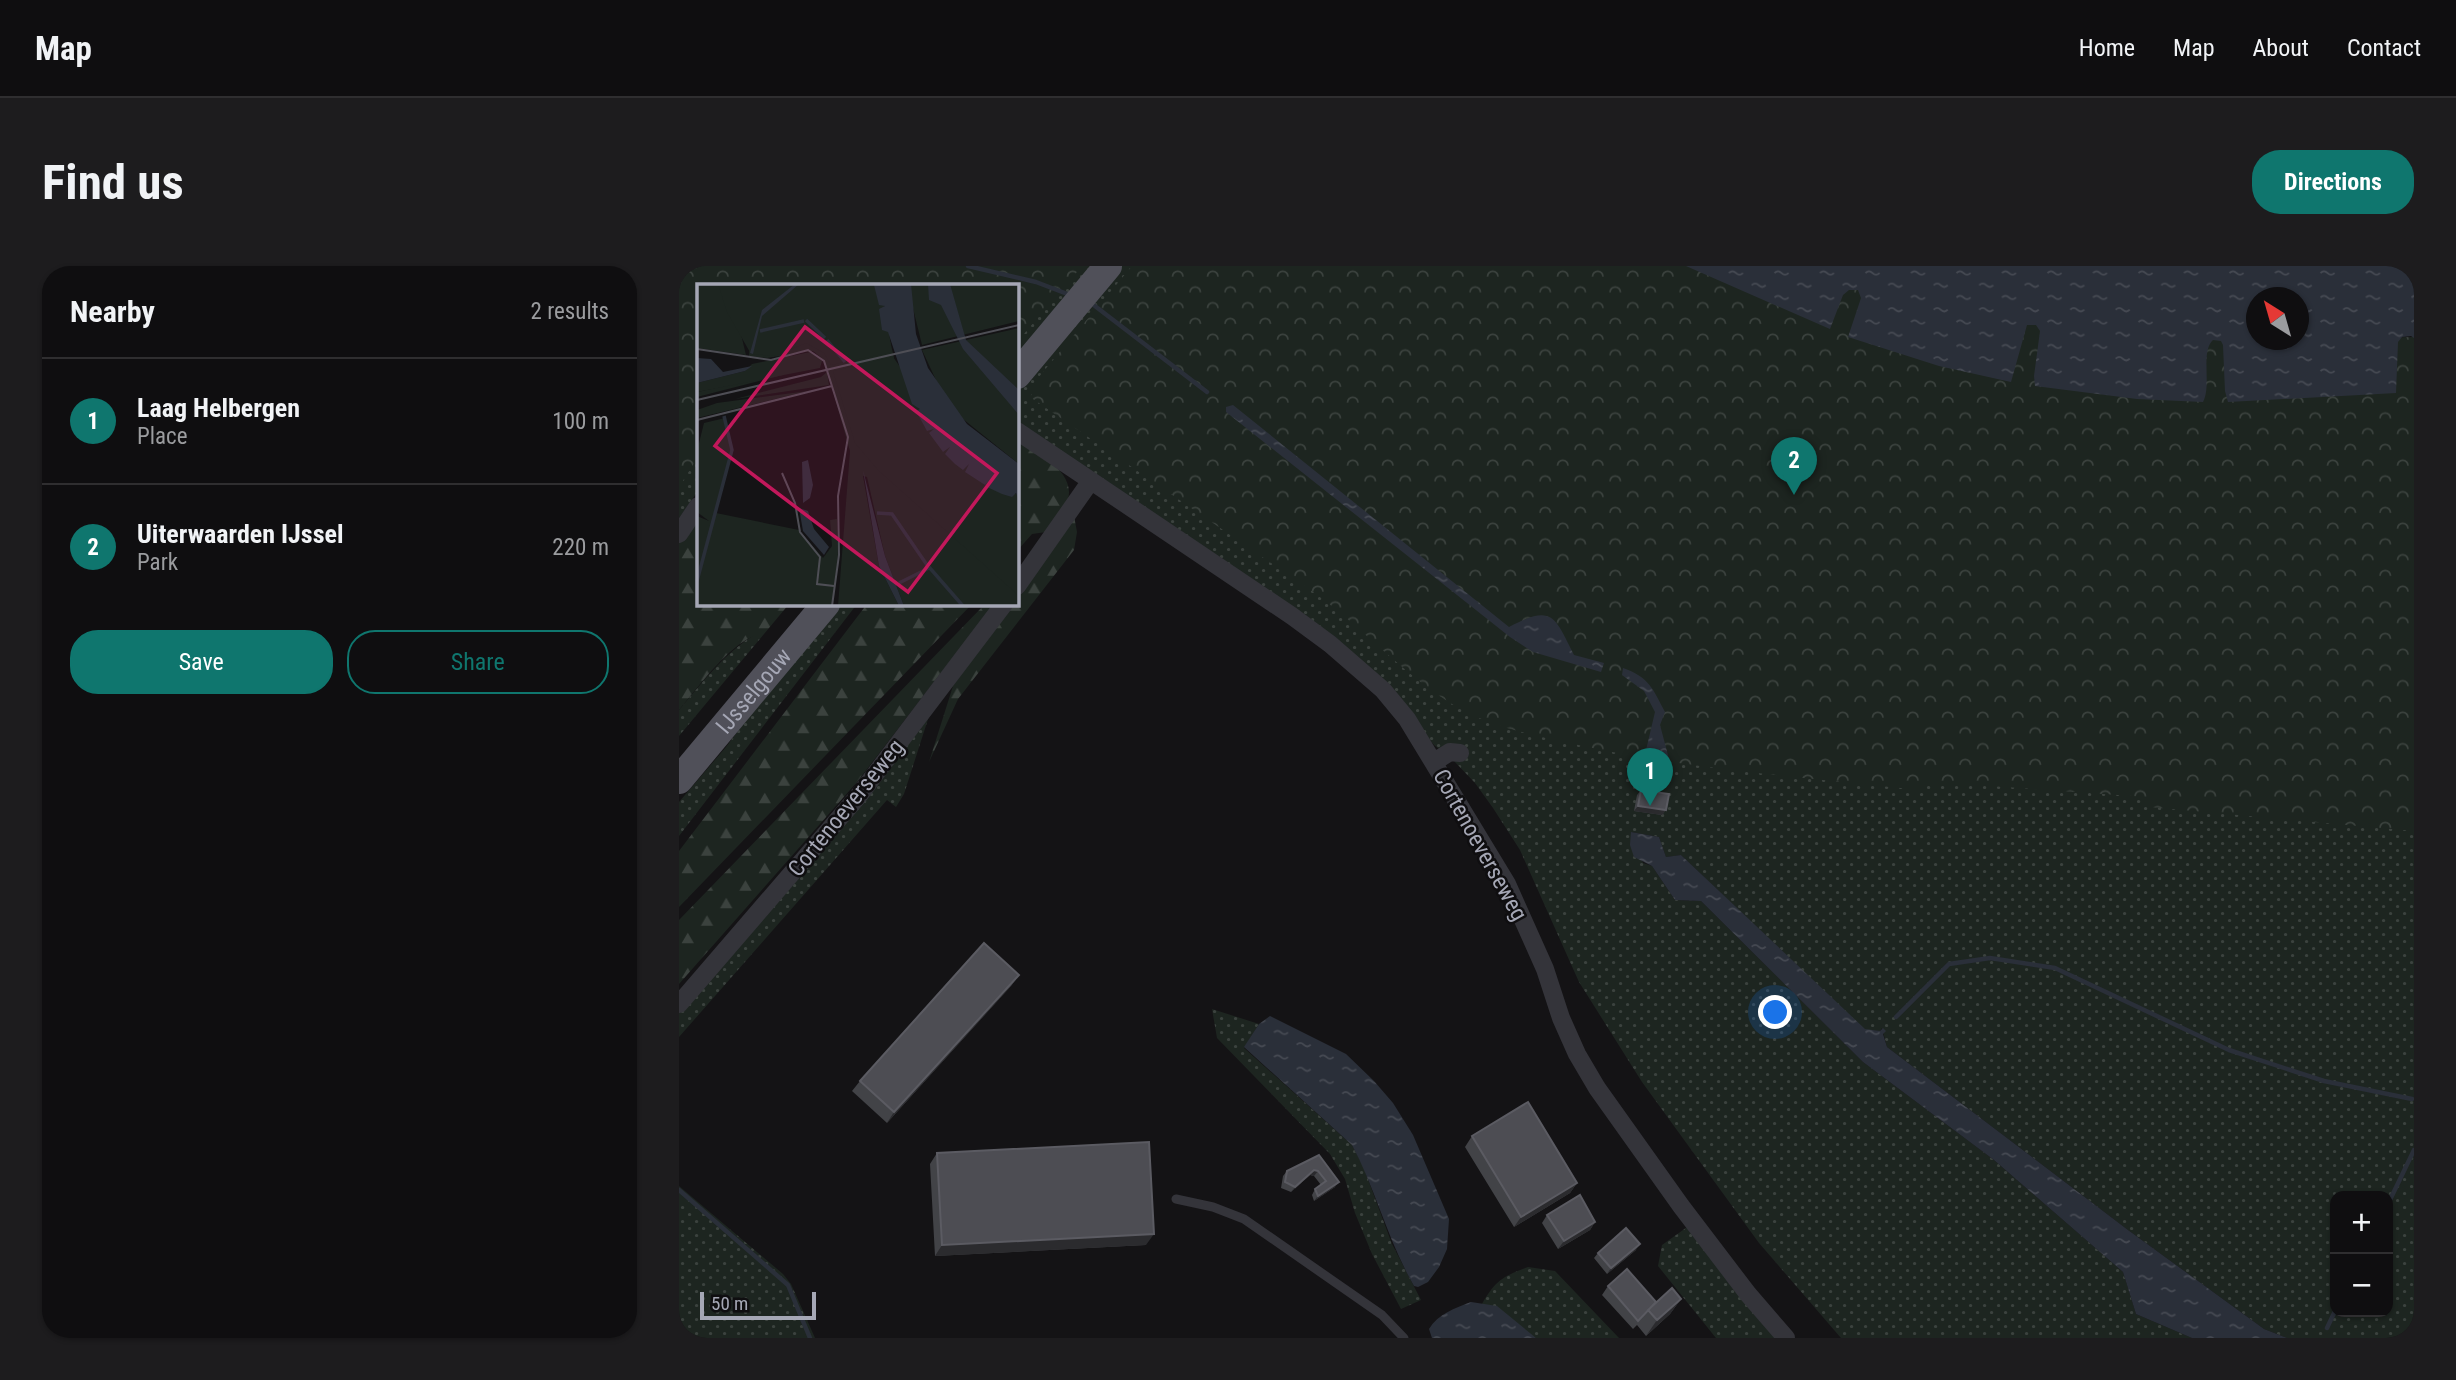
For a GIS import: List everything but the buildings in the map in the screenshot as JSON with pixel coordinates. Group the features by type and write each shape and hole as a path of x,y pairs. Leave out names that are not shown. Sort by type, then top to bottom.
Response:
{"main road":[{"path":"1019,372 1108,266"},
{"name":"IJsselgouw","path":"679,780 823,606"}],"street":[{"name":"Cortenoeverseweg","path":"1019,432 1330,644 1384,690 1407,719 1507,884 1545,969 1561,1018 1584,1065 1681,1206 1748,1294 1786,1338"},
{"path":"1019,583 1090,482"},
{"path":"679,534 697,507"},
{"name":"Cortenoeverseweg","path":"679,1004 860,794 1002,606"},
{"path":"1434,762 1450,752 1460,753"}],"lane":[{"path":"1176,1199 1213,1207 1244,1219 1383,1315 1404,1338"}],"green space":[{"path":"679,266 1686,266 2414,391 2414,1338 2287,1338 2264,1329 2128,1230 1887,1047 1882,1028 1880,1031 1865,1030 1681,855 1666,857 1659,837 1631,832 1643,863 1652,866 1675,900 1701,901 1863,1062 1994,1160 2123,1272 2136,1314 2192,1338 1841,1338 1759,1243 1642,1082 1579,982 1520,850 1475,783 1434,745 1389,692 1019,423 1019,284 697,284 697,492 679,518"},
{"path":"679,266 1082,266 1019,340 1019,284 697,284 697,459 679,487"},
{"path":"1132,266 1789,266 2246,338 2246,350 2309,350 2309,339 2414,337 2414,831 2149,807 2146,797 1934,782 1919,790 1750,772 1624,754 1494,724 1466,712 1427,687 1335,608 1030,397 1032,394 1027,391"},
{"path":"1019,439 1045,457 1062,473 1069,493 1064,508 1046,532 1032,534 1019,549"},
{"path":"1074,516 1077,532 1074,550 958,699 929,762 953,686 1010,606 1019,606 1019,593"},
{"path":"697,518 697,606 787,606 764,634 753,636 730,653 679,710 679,541"},
{"path":"840,606 855,606 679,836 679,802 726,747 769,689"},
{"path":"865,606 970,606 679,907 679,851"},
{"path":"983,606 992,606 857,782 679,984 679,920"},
{"path":"756,634 764,634 679,736 679,710 724,659"},
{"path":"929,716 904,794 896,807 887,800 679,1037 679,1009"},
{"path":"1212,1009 1259,1024 1244,1048 1352,1145 1363,1166 1392,1244 1421,1300 1401,1309 1372,1254 1355,1213 1345,1179 1330,1154 1217,1038"},
{"path":"679,1186 783,1274 791,1284 815,1338 679,1338"},
{"path":"1690,1225 1777,1338 1716,1338 1658,1266 1662,1245"},
{"path":"1528,1267 1555,1271 1619,1338 1536,1338 1482,1304 1501,1280"}],"water":[{"path":"1686,266 2414,266 2414,338 2402,337 2398,342 2396,393 2228,402 2223,345 2221,341 2213,340 2207,352 2207,387 2203,402 2137,399 2035,386 2040,331 2036,325 2027,325 2011,382 1939,366 1848,337 1861,298 1858,290 1849,290 1843,295 1830,329"},
{"path":"1233,405 1509,627 1535,616 1544,615 1551,618 1562,631 1574,655 1604,663 1601,672 1533,652 1510,637 1226,412 1226,407"},
{"path":"1623,668 1645,680 1665,712 1660,725 1669,759 1666,784 1639,780 1655,712 1644,691 1622,675"},
{"path":"1631,832 1659,837 1666,857 1681,855 1865,1029 1880,1031 1883,1028 1886,1031 1883,1034 1887,1047 2128,1230 2264,1329 2287,1338 2192,1338 2136,1314 2123,1272 1994,1160 1863,1062 1701,901 1675,900 1652,866 1634,857 1630,845"},
{"path":"1270,1016 1346,1054 1393,1103 1413,1135 1449,1219 1447,1249 1428,1282 1414,1286 1352,1145 1244,1047 1259,1024"},
{"path":"1471,1302 1497,1306 1536,1338 1432,1338 1429,1329 1437,1319"}],"waterway":[{"path":"968,266 1036,282 1070,295"},
{"path":"1091,303 1207,392"},
{"path":"1896,1017 1949,964 1990,958 2055,968 2229,1050 2324,1081 2412,1099"},
{"path":"2393,1194 2414,1150"},
{"path":"679,1190 788,1285 810,1338"},
{"path":"2327,1328 2332,1317"}],"place":[{"name":"Uiterwaarden IJssel","path":"1794,495"},
{"name":"Laag Helbergen","path":"1650,806"}]}
